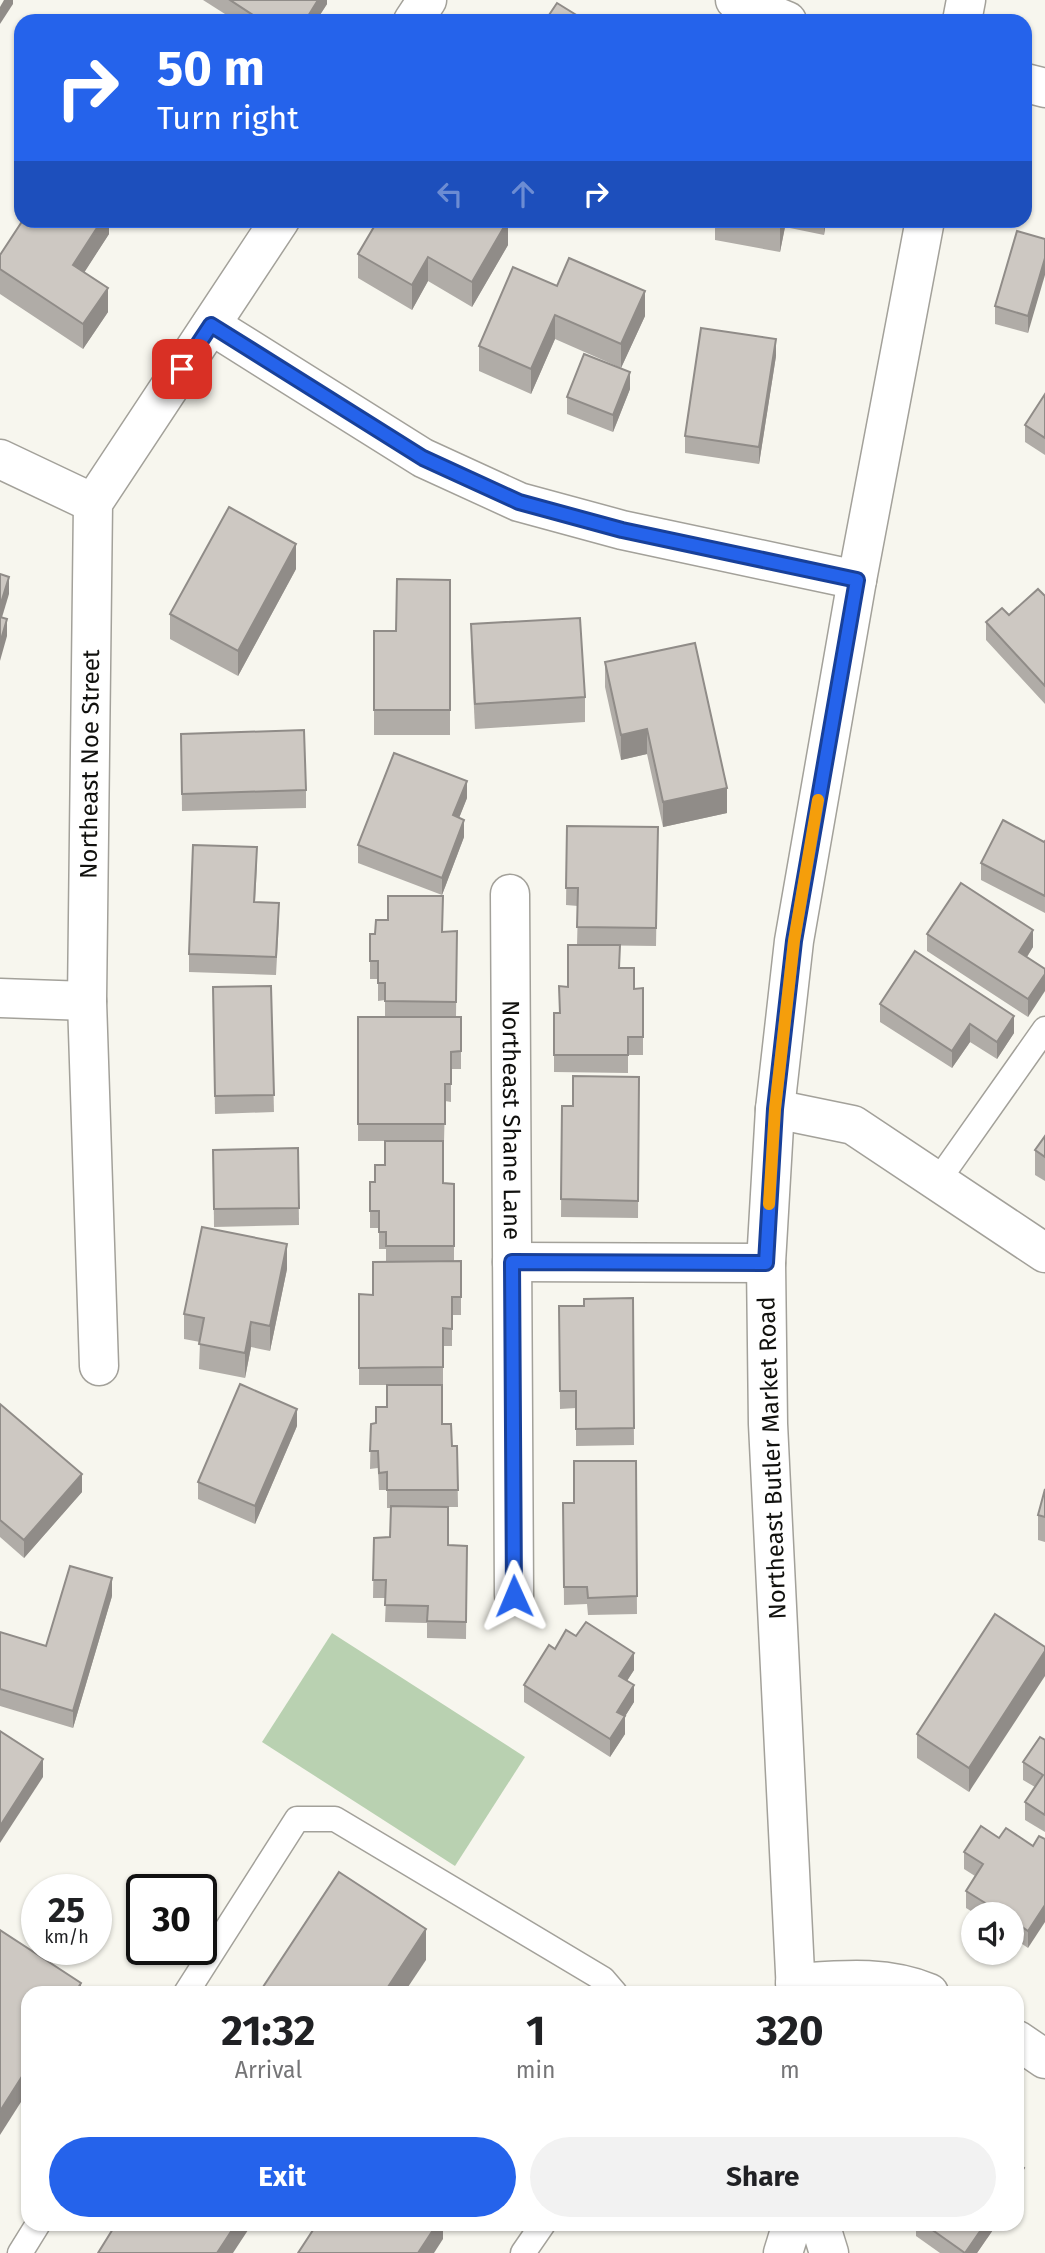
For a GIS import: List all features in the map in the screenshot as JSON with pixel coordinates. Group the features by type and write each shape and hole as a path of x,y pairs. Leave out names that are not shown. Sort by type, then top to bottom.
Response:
{"street":[{"path":"735,0 770,14"},
{"path":"0,459 93,503 275,228"},
{"name":"Northeast Butler Market Road","path":"795,1986 769,1437 766,1263 775,1109 794,941 857,580 923,228"},
{"path":"211,325 423,458 519,502 622,530 857,580"},
{"name":"Northeast Noe Street","path":"93,503 87,1001 99,1366"},
{"name":"Northeast Shane Lane","path":"510,894 514,1596"},
{"path":"0,998 87,1001"},
{"path":"775,1109 853,1125 1045,1253"},
{"path":"512,1262 766,1263"},
{"path":"811,1986 868,1979 911,1986"},
{"path":"1024,2045 1045,2059"},
{"path":"783,2253 790,2231"},
{"path":"822,2231 829,2253"}],"lane":[{"path":"937,1182 1045,1028"},
{"path":"190,1986 297,1819 335,1819 603,1979 609,1986"},
{"path":"20,2253 34,2231"},
{"path":"523,2253 538,2231"}],"green space":[{"path":"332,1633 525,1757 455,1866 262,1742"}],"building":[{"path":"230,0 318,0 309,14 251,14"},
{"path":"557,3 575,14 550,14"},
{"path":"18,228 97,228 73,265 108,288 83,324 0,269 0,255"},
{"path":"373,228 503,228 472,282 428,257 412,285 358,254"},
{"path":"1017,231 1045,239 1045,258 1028,316 995,306"},
{"path":"569,258 645,291 621,344 555,315 531,369 479,346 513,267 557,286"},
{"path":"701,328 776,339 759,447 685,436"},
{"path":"584,354 630,372 613,415 567,397"},
{"path":"1045,394 1045,438 1025,425"},
{"path":"229,507 296,544 238,651 170,614"},
{"path":"0,574 9,577 0,606"},
{"path":"397,579 450,580 450,710 374,710 374,631 396,631"},
{"path":"1038,589 1045,596 1045,686 986,622 1002,608 1009,615"},
{"path":"0,617 7,619 0,643"},
{"path":"580,618 585,697 475,704 471,624"},
{"path":"695,643 727,788 663,802 647,729 621,735 605,662"},
{"path":"304,730 306,790 182,794 181,734"},
{"path":"394,753 467,781 453,815 464,820 442,878 358,845"},
{"path":"1003,820 1045,841 1045,896 981,863"},
{"path":"567,826 658,827 656,928 577,927 578,888 566,888"},
{"path":"193,845 257,847 254,902 279,903 276,957 189,954"},
{"path":"961,883 1033,930 1019,952 1045,969 1045,974 1028,999 927,934"},
{"path":"388,896 443,896 442,932 457,931 456,1002 385,1001 385,983 378,983 378,961 370,961 370,934 375,934 376,920 388,920"},
{"path":"568,945 620,945 619,968 634,968 634,989 643,988 643,1037 628,1037 628,1055 554,1055 554,1013 560,1013 559,986 568,987"},
{"path":"915,951 1014,1016 997,1042 970,1024 952,1051 880,1004"},
{"path":"271,986 274,1095 215,1096 213,987"},
{"path":"358,1017 461,1017 461,1051 451,1052 451,1084 445,1084 445,1124 358,1124"},
{"path":"573,1076 639,1077 638,1201 561,1199 562,1106 573,1106"},
{"path":"1045,1136 1045,1157 1035,1150"},
{"path":"385,1141 443,1141 443,1183 454,1184 454,1246 386,1246 386,1232 379,1232 379,1211 370,1211 370,1182 375,1182 375,1165 385,1165"},
{"path":"298,1148 299,1208 214,1209 213,1150"},
{"path":"202,1227 287,1244 270,1326 251,1322 245,1353 199,1344 204,1318 184,1314"},
{"path":"461,1261 461,1297 452,1297 452,1329 443,1328 443,1367 359,1368 359,1294 373,1295 373,1262"},
{"path":"633,1298 634,1428 576,1429 576,1391 560,1391 559,1306 584,1306 584,1299"},
{"path":"240,1384 297,1409 255,1506 198,1482"},
{"path":"387,1385 442,1385 442,1424 451,1424 452,1446 457,1446 458,1490 387,1490 387,1472 379,1473 378,1451 370,1451 371,1424 376,1423 376,1407 387,1407"},
{"path":"0,1404 82,1474 24,1540 0,1520"},
{"path":"574,1461 636,1461 637,1596 588,1598 587,1587 564,1587 563,1503 574,1503"},
{"path":"1045,1489 1045,1517 1038,1515"},
{"path":"391,1506 448,1507 448,1545 467,1546 466,1622 427,1621 428,1606 385,1605 386,1580 373,1580 374,1538 390,1537"},
{"path":"70,1566 112,1578 73,1711 0,1689 0,1632 46,1646"},
{"path":"995,1614 1045,1647 1045,1651 969,1768 917,1734"},
{"path":"586,1622 634,1653 619,1676 634,1685 617,1712 625,1716 610,1739 524,1685 549,1645 555,1649 566,1630 576,1636"},
{"path":"0,1731 43,1759 0,1826"},
{"path":"1040,1737 1045,1740 1045,1815 1025,1802 1043,1775 1023,1762"},
{"path":"981,1826 999,1838 1006,1828 1033,1846 1039,1836 1045,1839 1045,1905 1028,1931 1024,1928 1024,1902 984,1902 966,1891 983,1864 964,1852"},
{"path":"339,1872 426,1929 389,1986 264,1986"},
{"path":"0,1930 21,1944 21,1965 53,1965 81,1983 79,1986 21,1986 21,2078 0,2111"},
{"path":"112,2231 231,2231 217,2253 98,2253"},
{"path":"312,2231 432,2231 418,2253 298,2253"},
{"path":"934,2231 980,2231 965,2253"}],"slow traffic":[{"path":"769,1204 775,1109 794,941 818,800"}],"route":[{"path":"182,369 211,325 423,458 519,502 622,530 857,580 794,941 775,1109 766,1263 512,1262 514,1596"}]}
